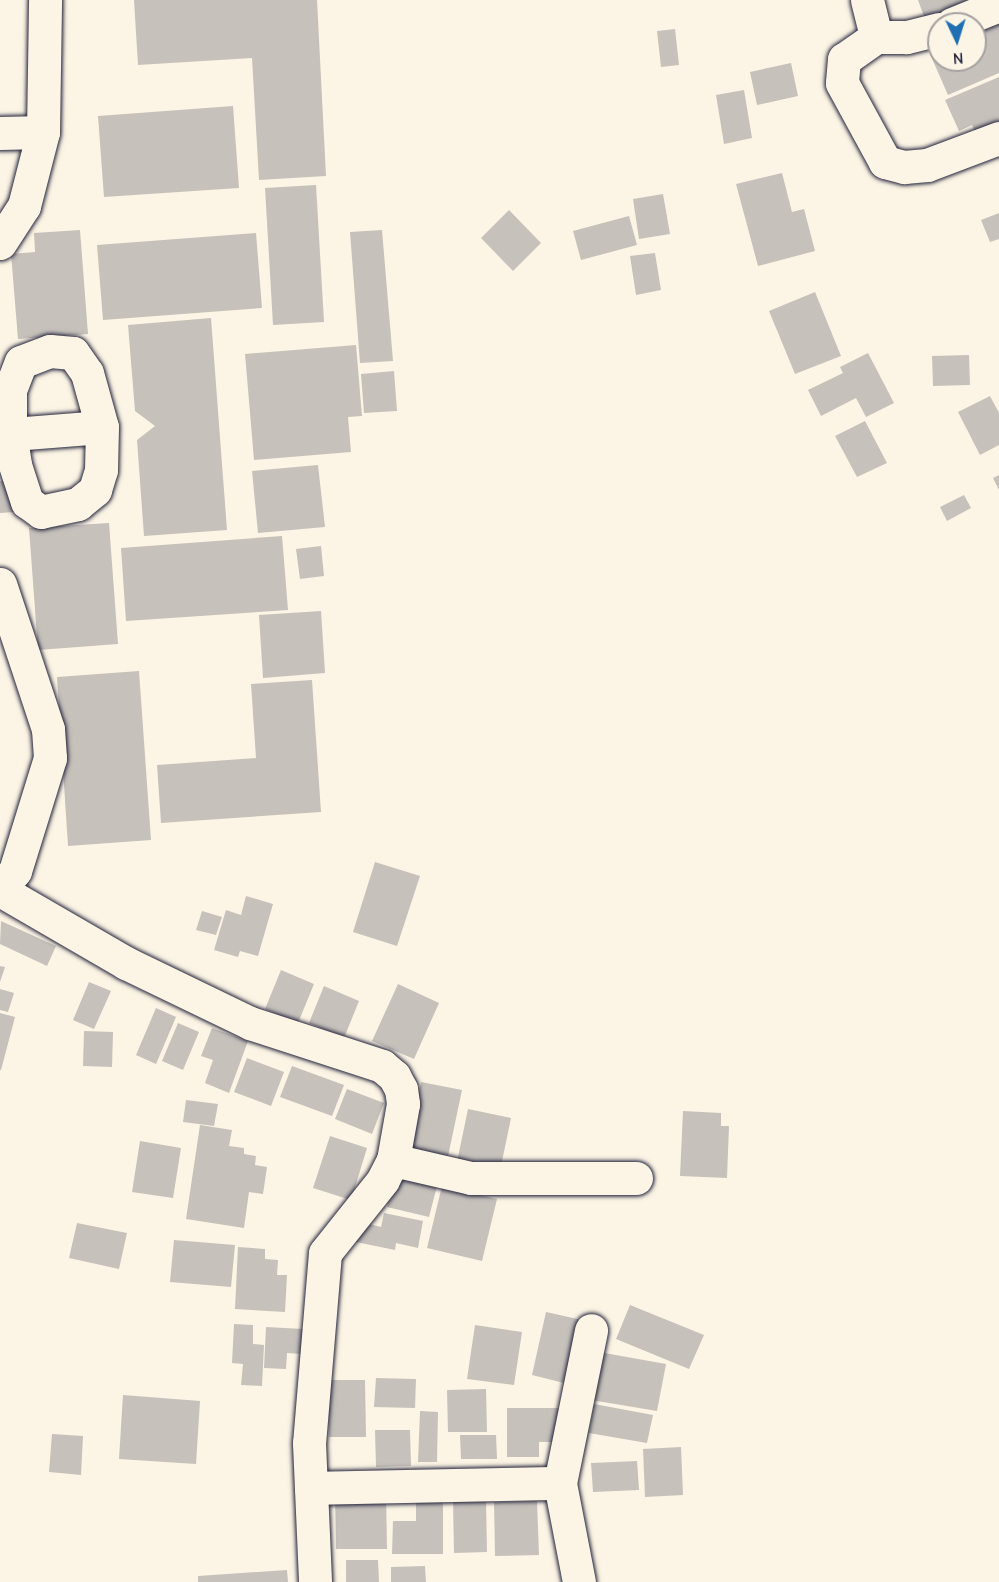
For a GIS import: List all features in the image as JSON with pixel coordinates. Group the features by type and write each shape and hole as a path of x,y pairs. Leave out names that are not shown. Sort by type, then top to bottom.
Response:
{"street":[{"path":"0,243 24,206 43,132 45,0"},
{"path":"867,0 876,37"},
{"path":"982,12 999,5"},
{"path":"927,32 906,37 876,37 857,48 841,68 843,83 885,162 903,167 927,165 999,138"},
{"path":"0,133 43,132"},
{"path":"50,351 72,353 87,373 102,427 101,470 95,490 78,504 55,512 41,512 27,502 5,435 14,376 21,362 50,351"},
{"path":"5,435 102,427"},
{"path":"0,584 10,652 48,729 50,758 15,823 15,871 0,890 126,963 250,1023 382,1066 394,1076 403,1104 393,1160 383,1180 349,1218 325,1253 310,1404 315,1582"},
{"path":"393,1160 471,1178 636,1178"},
{"path":"579,1582 560,1483 591,1330"},
{"path":"311,1488 560,1483"}],"building":[{"path":"134,0 317,0 326,176 259,180 252,58 138,65"},
{"path":"918,0 984,0 952,12 927,12 926,22"},
{"path":"999,24 999,73 948,95 938,72 987,72 987,29"},
{"path":"675,29 679,65 661,67 657,31"},
{"path":"791,63 798,96 757,105 750,72"},
{"path":"999,77 999,121 975,132 972,125 959,131 945,100"},
{"path":"744,90 752,138 724,144 716,95"},
{"path":"233,106 239,188 104,197 98,116"},
{"path":"782,173 792,212 804,209 815,251 758,266 736,184"},
{"path":"316,185 324,322 273,325 265,188"},
{"path":"663,194 670,234 639,239 633,199"},
{"path":"509,210 541,243 513,271 481,238"},
{"path":"999,213 999,239 990,242 981,220"},
{"path":"629,216 637,245 581,260 573,231"},
{"path":"80,230 88,334 18,339 11,254 35,252 34,233"},
{"path":"382,230 393,361 360,363 350,232"},
{"path":"256,233 262,308 103,320 97,245"},
{"path":"655,253 661,290 636,295 630,256"},
{"path":"815,292 841,356 795,374 769,311"},
{"path":"211,318 227,530 144,536 137,440 155,426 135,411 128,325"},
{"path":"356,345 362,416 348,417 351,452 254,460 245,354"},
{"path":"868,353 894,403 866,417 856,398 821,416 808,390 843,373 840,367"},
{"path":"969,355 970,385 933,386 932,356"},
{"path":"394,371 397,411 364,413 361,374"},
{"path":"990,396 999,413 999,445 980,455 958,412"},
{"path":"865,421 887,463 857,477 835,436"},
{"path":"318,465 325,527 258,533 252,471"},
{"path":"999,475 999,490 993,478"},
{"path":"14,480 15,512 0,513 0,481"},
{"path":"964,495 971,508 947,521 940,507"},
{"path":"109,523 118,644 38,650 29,528"},
{"path":"282,536 288,610 126,621 121,548"},
{"path":"321,546 324,576 300,579 296,549"},
{"path":"321,611 325,673 263,678 259,615"},
{"path":"139,671 151,840 68,846 57,677"},
{"path":"312,680 321,812 161,823 157,765 256,758 251,684"},
{"path":"375,862 420,876 397,946 353,932"},
{"path":"246,896 273,904 258,956 240,951 238,957 214,950 226,910 241,915"},
{"path":"202,911 222,917 216,935 196,930"},
{"path":"1,921 56,946 47,966 0,944"},
{"path":"0,966 5,967 0,982"},
{"path":"281,970 314,984 298,1023 265,1009"},
{"path":"89,982 111,991 94,1029 73,1020"},
{"path":"398,984 439,1003 414,1059 372,1041"},
{"path":"324,986 359,1001 344,1038 309,1023"},
{"path":"0,989 14,993 8,1012 0,1010"},
{"path":"156,1008 176,1017 156,1064 136,1055"},
{"path":"0,1013 15,1017 1,1070 0,1070"},
{"path":"178,1023 199,1032 183,1070 162,1061"},
{"path":"212,1028 248,1041 229,1093 205,1083 213,1060 201,1056"},
{"path":"84,1031 113,1032 112,1067 83,1066"},
{"path":"247,1058 284,1072 271,1106 234,1092"},
{"path":"292,1066 344,1085 332,1116 280,1097"},
{"path":"421,1082 462,1090 447,1161 406,1152"},
{"path":"347,1089 384,1103 372,1134 335,1119"},
{"path":"186,1100 218,1104 214,1126 183,1122"},
{"path":"468,1109 511,1118 500,1171 457,1162"},
{"path":"683,1111 721,1113 721,1126 729,1126 727,1178 680,1176"},
{"path":"200,1125 232,1130 229,1146 244,1148 244,1154 256,1156 255,1165 267,1167 263,1194 249,1192 244,1228 186,1219"},
{"path":"330,1136 367,1148 351,1200 313,1188"},
{"path":"140,1141 181,1148 173,1198 132,1192"},
{"path":"395,1168 439,1178 429,1217 387,1207"},
{"path":"442,1186 497,1199 482,1261 427,1248"},
{"path":"384,1213 423,1221 418,1248 396,1243 395,1250 356,1242 361,1222 381,1227"},
{"path":"77,1223 127,1233 119,1269 69,1258"},
{"path":"174,1240 235,1245 231,1287 170,1282"},
{"path":"238,1247 265,1249 265,1259 278,1260 277,1275 287,1275 285,1312 235,1309"},
{"path":"630,1305 704,1335 689,1369 616,1339"},
{"path":"546,1312 582,1320 568,1384 532,1375"},
{"path":"234,1324 253,1325 253,1344 264,1345 262,1386 241,1385 243,1364 232,1363"},
{"path":"475,1325 522,1332 514,1385 467,1379"},
{"path":"266,1327 303,1329 301,1354 287,1353 286,1369 264,1368"},
{"path":"599,1352 666,1364 657,1411 591,1400"},
{"path":"376,1378 416,1379 415,1408 374,1407"},
{"path":"328,1380 365,1380 366,1437 329,1437"},
{"path":"486,1389 487,1432 448,1432 447,1390"},
{"path":"123,1395 200,1401 196,1464 119,1459"},
{"path":"594,1404 653,1415 647,1443 589,1433"},
{"path":"507,1408 561,1408 561,1442 539,1442 539,1457 507,1457"},
{"path":"420,1411 438,1412 437,1462 418,1462"},
{"path":"375,1430 410,1430 411,1466 376,1467"},
{"path":"52,1434 83,1436 81,1475 49,1472"},
{"path":"460,1435 496,1435 497,1459 461,1459"},
{"path":"681,1447 683,1495 645,1497 643,1449"},
{"path":"637,1461 639,1490 593,1492 591,1463"},
{"path":"386,1491 387,1549 336,1549 335,1492"},
{"path":"416,1497 443,1497 443,1554 392,1554 393,1521 416,1521"},
{"path":"486,1501 487,1552 454,1553 453,1502"},
{"path":"537,1501 539,1555 495,1556 494,1502"},
{"path":"346,1560 378,1560 379,1582 346,1582"},
{"path":"425,1566 426,1582 391,1582 391,1567"},
{"path":"287,1570 288,1582 198,1582 198,1576"}]}
